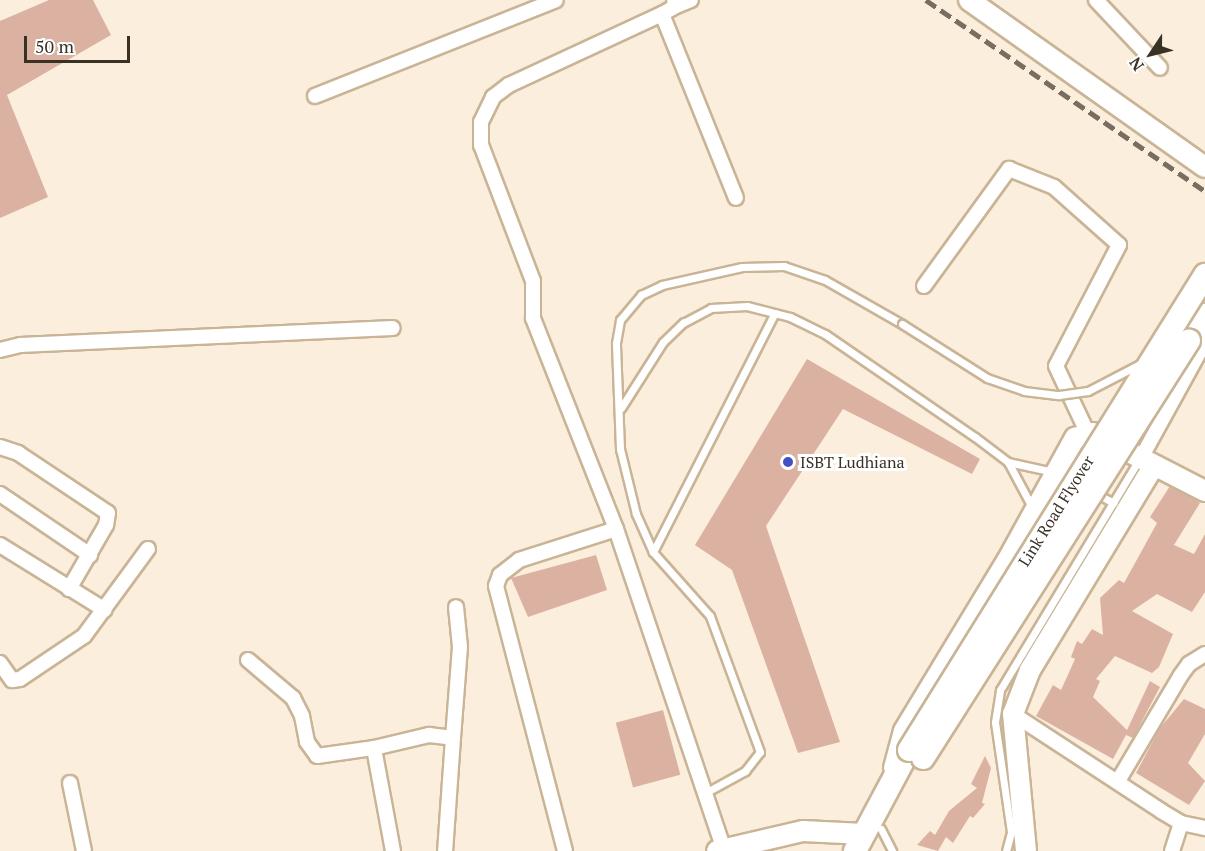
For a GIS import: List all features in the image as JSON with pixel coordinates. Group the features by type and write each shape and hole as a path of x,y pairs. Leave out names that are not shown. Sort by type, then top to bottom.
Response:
{"main road":[{"name":"Link Road Flyover","path":"916,754 1149,359 1205,275"},
{"name":"Link Road Flyover","path":"916,754 1205,315"},
{"path":"868,841 890,783 916,754"},
{"path":"868,841 916,754"}],"street":[{"path":"315,96 556,0"},
{"path":"691,0 675,3 662,14 509,84 493,97 481,122 481,145 531,271 533,318 616,529 705,793 720,850 803,831 868,841"},
{"path":"969,0 1205,167"},
{"path":"1096,0 1160,68"},
{"path":"662,14 736,198"},
{"path":"924,286 1009,169 1054,187 1119,245 1056,366 1087,432 1146,464 1205,491"},
{"path":"0,350 20,345 393,328"},
{"path":"1026,851 1013,714 1030,670 1146,464 1205,342"},
{"path":"890,783 904,731 1075,438 1087,432"},
{"path":"0,447 18,453 108,513 90,555 69,589"},
{"path":"0,494 90,555"},
{"path":"565,851 496,586 500,575 519,560 616,529"},
{"path":"0,545 105,610"},
{"path":"0,663 12,680 20,679 84,636 148,549"},
{"path":"444,851 460,647 456,607"},
{"path":"1118,781 1180,675 1189,664 1205,654"},
{"path":"248,660 293,698 302,716 307,742 316,756 374,748 429,735 453,738"},
{"path":"1013,714 1181,823 1205,828"},
{"path":"374,748 393,851"},
{"path":"70,783 84,851"},
{"path":"1172,851 1181,823"}],"lane":[{"path":"705,793 745,771 760,752 710,616 653,552 626,478 618,426 621,408 616,343 620,320 641,295 662,285 742,267 784,266 825,280 902,324 987,378 1024,391 1059,395 1088,391 1149,359"},
{"path":"621,408 663,342 697,313 728,305 775,313 825,334 1008,462 1055,473 1114,503"},
{"path":"653,552 775,313"},
{"path":"1008,462 1033,512"},
{"path":"1006,851 1011,832 995,722 1000,690 1114,503 1146,464"},
{"path":"868,841 892,851"}],"building":[{"path":"49,0 93,0 111,35 7,95 48,197 0,218 0,21"},
{"path":"807,359 980,459 972,474 843,409 766,526 840,742 798,753 732,570 695,545"},
{"path":"1170,486 1200,503 1174,545 1194,554 1205,534 1205,592 1192,612 1157,594 1132,611 1173,634 1159,667 1152,673 1115,656 1096,679 1100,681 1093,697 1127,730 1150,681 1160,687 1133,738 1126,735 1113,759 1036,716 1053,685 1061,690 1075,659 1071,657 1077,641 1082,644 1092,629 1103,635 1100,598 1119,580 1124,583 1157,523 1150,517"},
{"path":"596,555 607,590 528,617 511,578"},
{"path":"1184,699 1205,709 1205,734 1188,763 1205,781 1189,805 1136,773 1160,728"},
{"path":"663,710 680,775 633,787 616,723"},
{"path":"985,756 991,768 982,803 985,804 973,818 970,816 953,843 946,837 938,851 917,845 930,831 935,835 949,811 977,788 971,784"}],"railway":[{"path":"926,0 1205,191"}],"place":[{"name":"ISBT Ludhiana","path":"788,462"}]}
